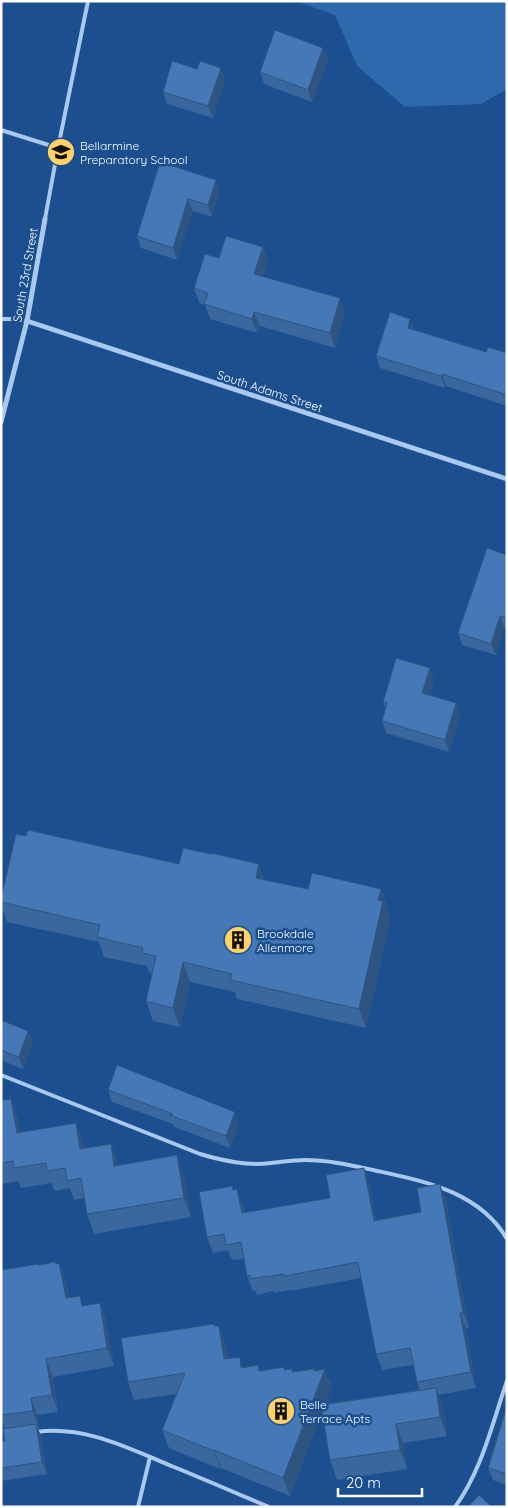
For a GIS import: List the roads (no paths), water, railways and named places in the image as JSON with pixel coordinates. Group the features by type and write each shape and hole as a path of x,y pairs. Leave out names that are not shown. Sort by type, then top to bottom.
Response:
{"street":[{"name":"South 23rd Street","path":"1,422 27,321 45,219"},
{"name":"South Adams Street","path":"27,321 507,479"}],"lane":[{"path":"45,219 88,1"},
{"path":"1,130 58,148"},
{"path":"1,319 27,321"},
{"path":"1,1075 200,1154 220,1160 243,1164 269,1164 304,1160 330,1161 430,1184 456,1194 477,1206 500,1227 507,1239"},
{"path":"455,1507 464,1494 480,1462 507,1381"},
{"path":"30,1433 73,1432 112,1441 269,1507"},
{"path":"138,1507 150,1457"}],"place":[{"name":"Bellarmine Preparatory School","path":"61,152"},
{"name":"Brookdale Allenmore","path":"238,940"},
{"name":"Belle Terrace Apts","path":"281,1411"}]}
